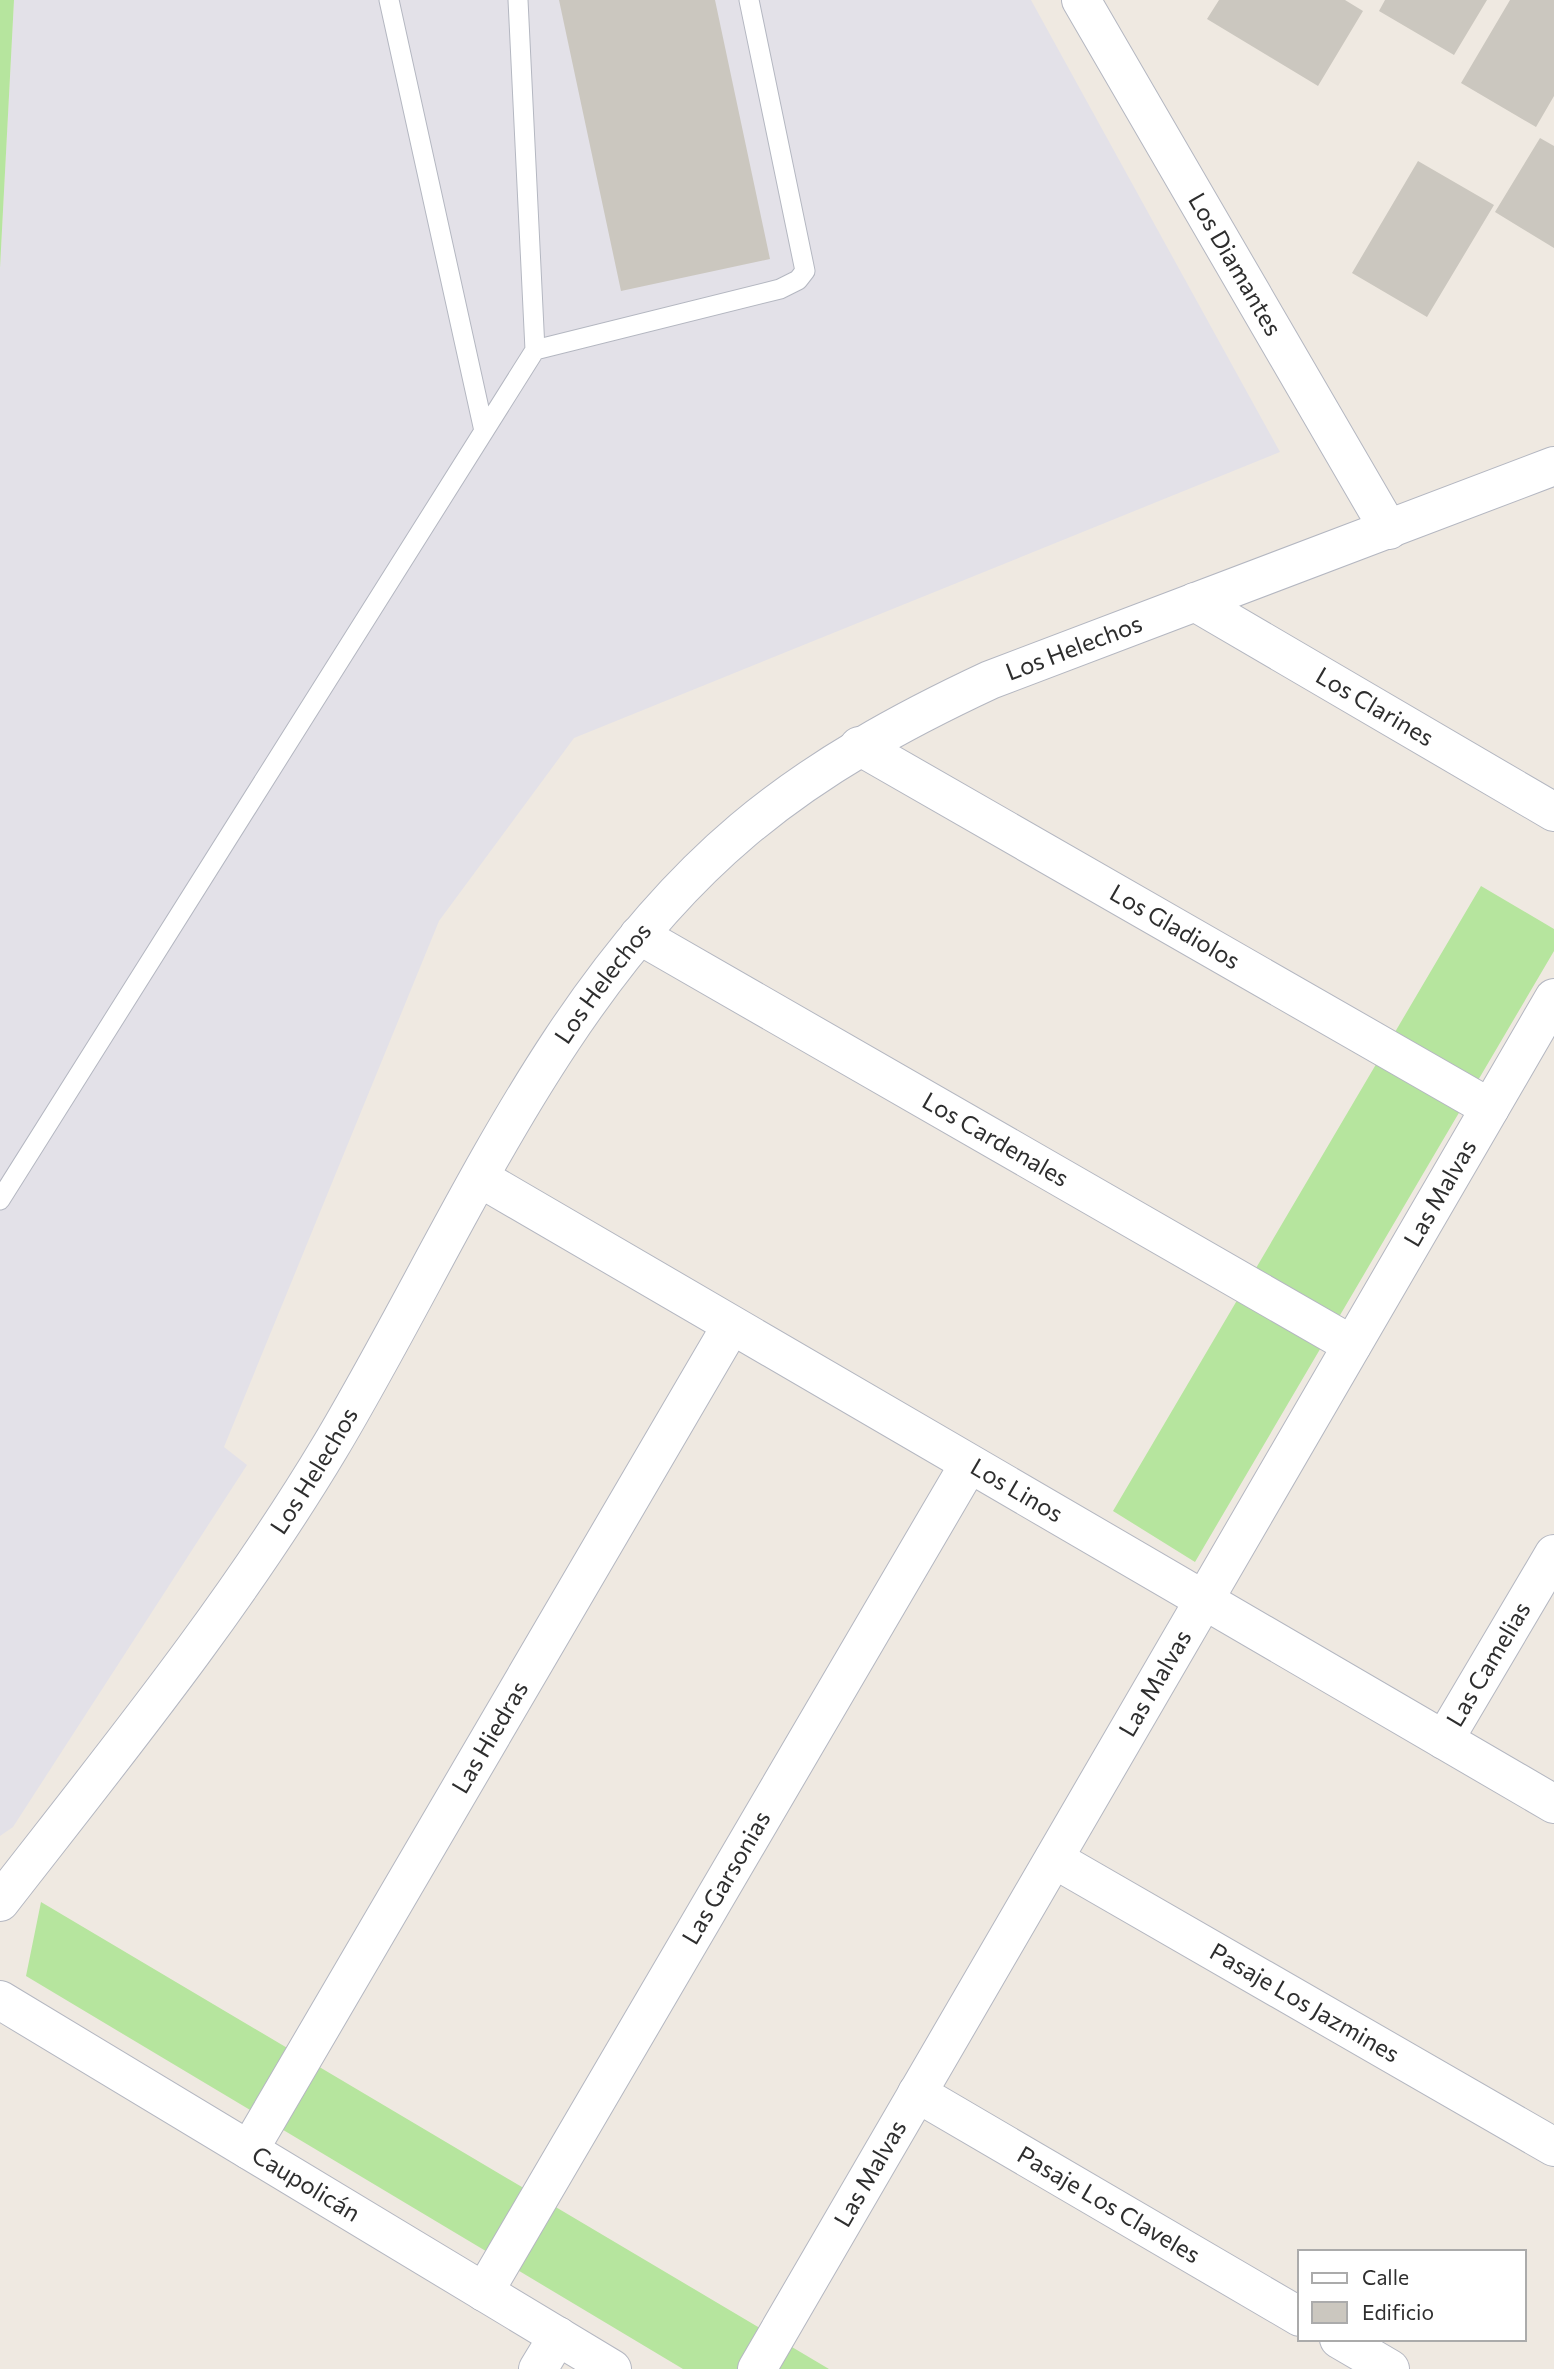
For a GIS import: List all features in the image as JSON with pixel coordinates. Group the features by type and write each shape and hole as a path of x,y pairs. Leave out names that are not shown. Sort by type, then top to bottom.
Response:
{"street":[{"name":"Los Diamantes","path":"1080,0 1389,530"},
{"name":"Los Helechos","path":"0,1902 172,1682 272,1539 329,1448 557,1045 596,989 639,935 690,880 745,828 801,785 859,746 923,711 989,680 1554,466"},
{"name":"Los Clarines","path":"1195,602 1554,812"},
{"name":"Los Gladiolos","path":"859,746 1490,1108"},
{"name":"Los Cardenales","path":"639,935 1352,1346"},
{"name":"Las Malvas","path":"757,2369 1554,998"},
{"name":"Los Linos","path":"480,1178 1554,1804"},
{"name":"Las Hiedras","path":"249,2150 732,1325"},
{"name":"Las Garsonias","path":"484,2292 969,1464"},
{"name":"Las Camelias","path":"1444,1741 1554,1554"},
{"name":"Pasaje Los Jazmines","path":"1054,1859 1554,2147"},
{"name":"Caupolicán","path":"0,2000 612,2369"},
{"name":"Pasaje Los Claveles","path":"917,2093 1298,2315"},
{"path":"538,2369 558,2336"},
{"path":"1342,2341 1390,2369"}],"lane":[{"path":"389,0 484,431"},
{"path":"0,1200 535,350 518,0"},
{"path":"535,350 780,289 798,280 805,271 749,0"}],"shaded area":[{"path":"14,0 1031,0 1280,452 574,738 439,921 224,1447 247,1465 13,1827 0,1836 0,268"}],"green space":[{"path":"0,0 14,0 0,268"},
{"path":"1481,886 1554,929 1554,951 1195,1562 1113,1511"},
{"path":"41,1902 829,2369 683,2369 26,1976"}],"building":[{"path":"559,0 715,0 770,259 621,291"},
{"path":"1219,0 1345,0 1363,11 1318,86 1207,19"},
{"path":"1385,0 1487,0 1454,55 1379,11"},
{"path":"1510,0 1554,0 1554,96 1536,127 1461,83"},
{"path":"1540,138 1554,146 1554,248 1495,212"},
{"path":"1418,161 1494,205 1427,317 1352,273"}]}
